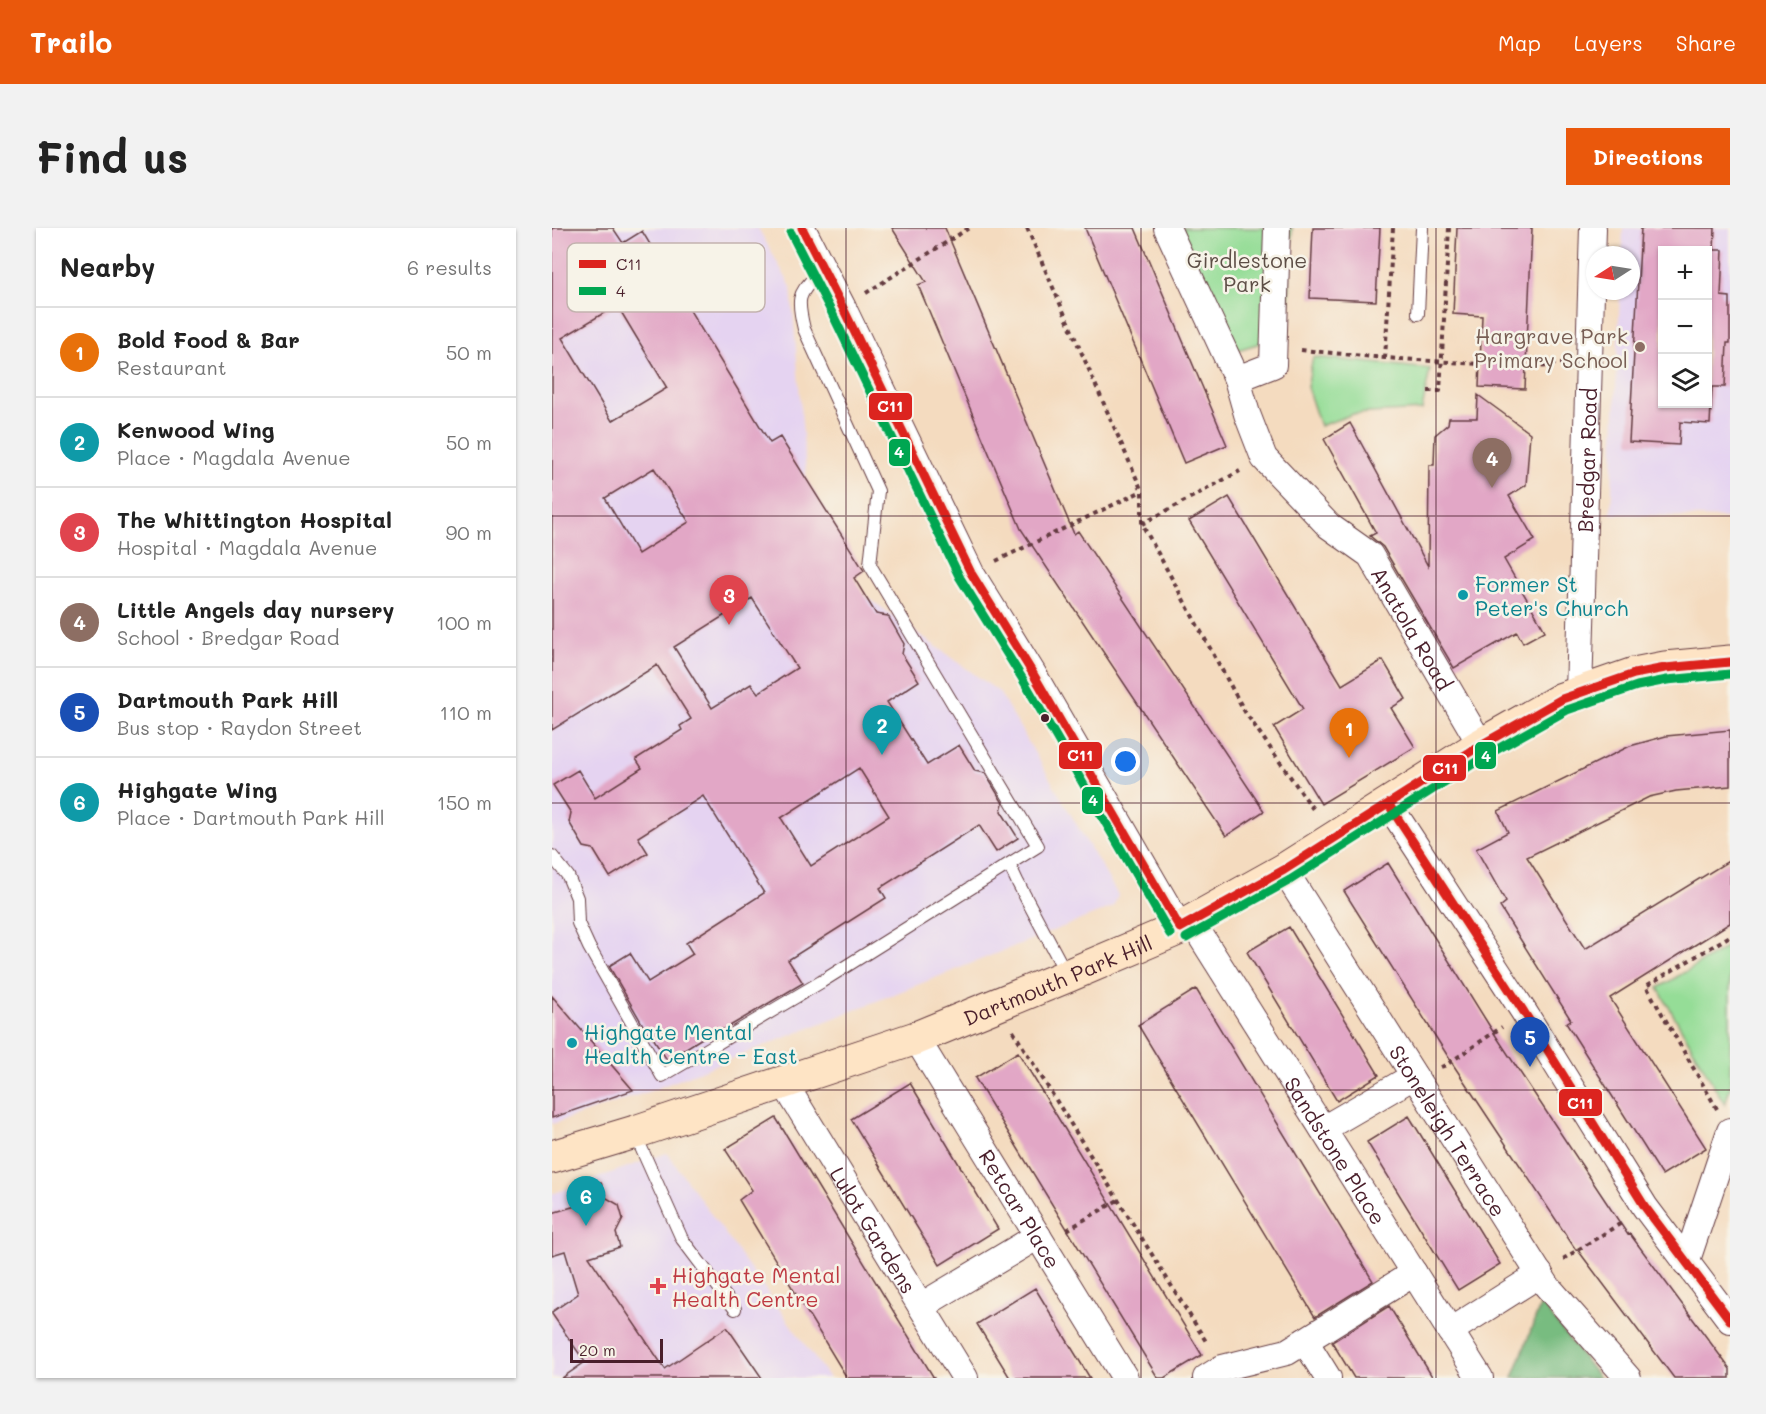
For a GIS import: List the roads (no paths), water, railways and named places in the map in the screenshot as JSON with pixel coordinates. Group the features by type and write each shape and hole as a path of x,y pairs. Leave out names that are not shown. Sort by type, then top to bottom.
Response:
{"street":[{"name":"Sandstone Place","path":"802,228 971,573 1186,925 1323,1129 1480,1378"},
{"name":"Anatola Road","path":"1167,228 1237,379 1247,414 1264,458 1329,526 1370,555 1481,745"},
{"path":"1237,379 1274,356 1277,228"},
{"name":"Bredgar Road","path":"1579,692 1593,228"},
{"name":"Dartmouth Park Hill","path":"552,1156 635,1132 916,1038 1067,976 1186,925 1284,870 1481,745 1551,704 1634,674 1665,668 1730,662"},
{"path":"1389,805 1524,1012 1645,1207 1730,1320"},
{"name":"Stoneleigh Terrace","path":"1284,870 1547,1286 1628,1378"},
{"name":"Retcar Place","path":"916,1038 1125,1378"},
{"path":"1323,1129 1414,1076"},
{"name":"Lulot Gardens","path":"784,1083 965,1378"},
{"path":"1686,1263 1724,1121"},
{"path":"921,1306 1040,1240"},
{"path":"1214,1373 1287,1352 1414,1274"},
{"path":"1450,1331 1540,1274"},
{"path":"1305,1341 1328,1378"}],"lane":[{"path":"1418,314 1422,228"},
{"path":"552,856 568,876 577,898 578,922 589,947 662,1076 821,982 1038,846 870,565 878,491 804,329 799,308 799,296 823,267"},
{"path":"1009,864 1067,976"},
{"path":"635,1132 681,1239 735,1309"}],"place":[{"name":"Hargrave Park Primary School","path":"1640,347"},
{"name":"Little Angels day nursery","path":"1492,488"},
{"name":"Former St Peter's Church","path":"1463,595"},
{"name":"The Whittington Hospital","path":"729,625"},
{"name":"Kenwood Wing","path":"882,755"},
{"name":"Bold Food & Bar","path":"1349,758"},
{"name":"Highgate Mental Health Centre - East","path":"572,1043"},
{"name":"Dartmouth Park Hill","path":"1530,1067"},
{"name":"Highgate Wing","path":"586,1226"},
{"name":"Highgate Mental Health Centre","path":"658,1286"}],"park label":[{"name":"Girdlestone Park","path":"1247,271"}]}
